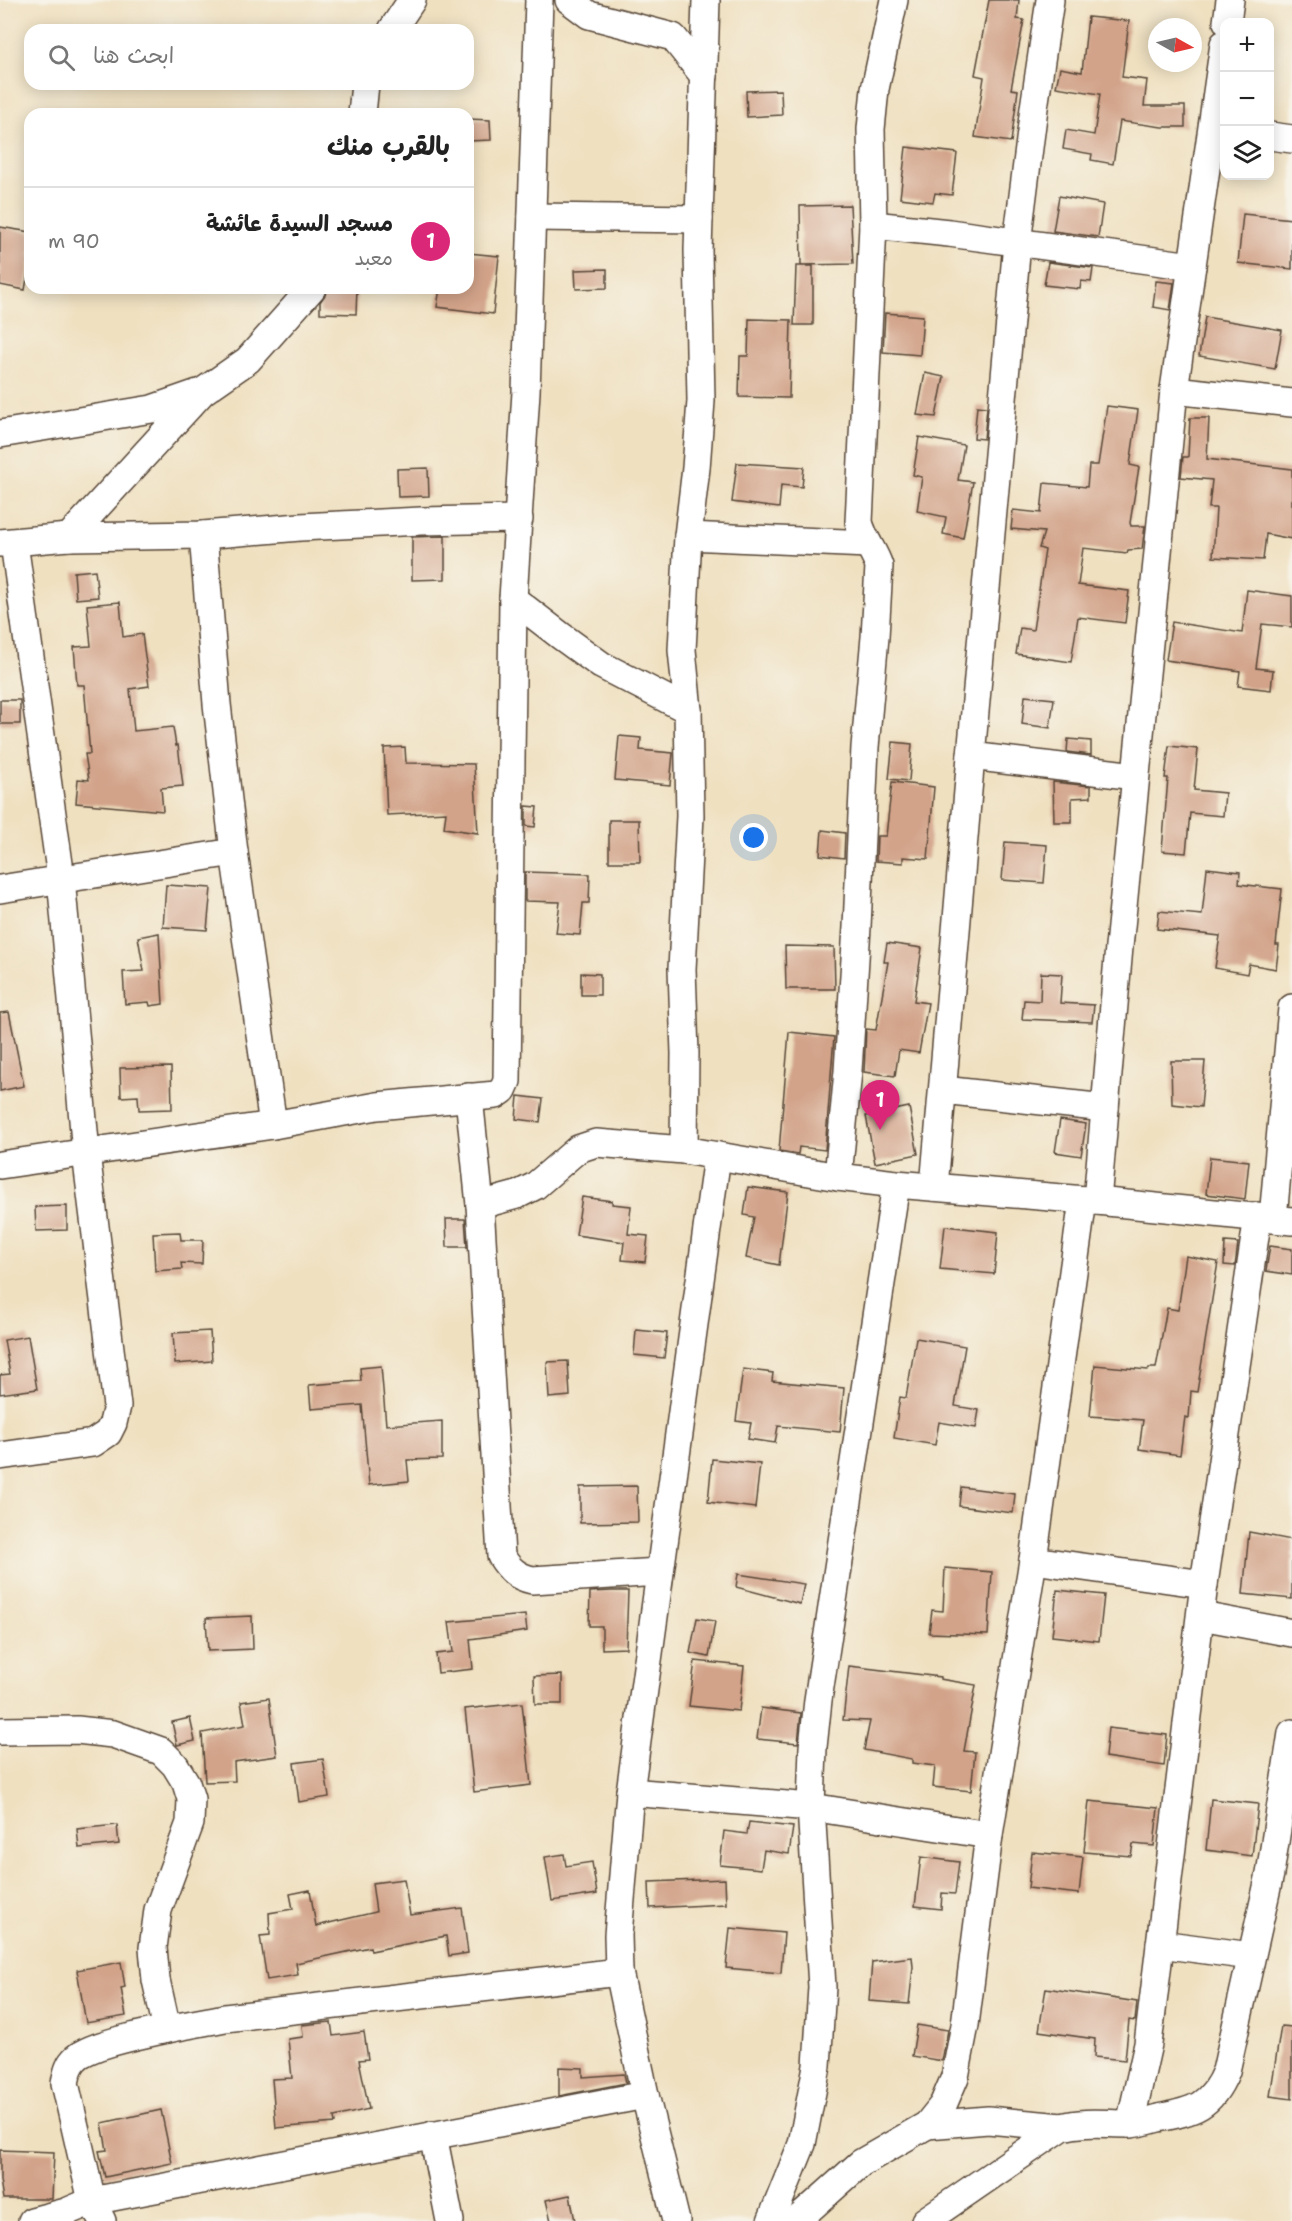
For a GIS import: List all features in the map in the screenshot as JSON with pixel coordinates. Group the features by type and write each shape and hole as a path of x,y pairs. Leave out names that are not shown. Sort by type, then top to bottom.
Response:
{"street":[{"path":"396,24 412,0"},
{"path":"0,1165 273,1125 377,1106 496,1095 503,1090 507,1081 513,599 519,519 539,0"},
{"path":"569,0 589,15 673,38 704,76"},
{"path":"684,1150 685,1053 682,969 690,816 688,710 682,650 688,536 701,401 699,219 706,0"},
{"path":"838,1177 850,1047 865,747 879,566 862,534 859,522 873,225 872,119 875,89 894,0"},
{"path":"934,1187 970,756 1017,243 1050,0"},
{"path":"1228,18 1230,0"},
{"path":"796,2221 861,2163 927,2125 943,2105 955,2077 965,2025 989,1835 1106,1108 1135,776 1174,390 1192,267 1219,129 1222,72"},
{"path":"363,108 364,90"},
{"path":"1274,137 1292,139"},
{"path":"532,217 699,219"},
{"path":"873,225 1192,267"},
{"path":"69,537 202,392 248,360 307,294"},
{"path":"1174,390 1292,403"},
{"path":"0,434 153,409 202,392"},
{"path":"0,1456 93,1443 108,1433 117,1406 86,1152 62,878 7,543 69,537 203,535 421,520 519,519"},
{"path":"203,535 217,704 234,852 273,1125"},
{"path":"688,536 868,544"},
{"path":"513,599 601,665 688,710"},
{"path":"970,756 1135,776"},
{"path":"0,889 234,852"},
{"path":"1130,2124 1148,2044 1204,1584 1274,1219 1292,1008"},
{"path":"943,1090 1106,1108"},
{"path":"469,1097 480,1205 501,1556 510,1571 532,1580 659,1572"},
{"path":"480,1205 517,1195 534,1186 578,1149 596,1143 684,1150 838,1177 896,1184 1090,1200 1274,1219"},
{"path":"676,2221 645,2095 619,1972 618,1935 630,1792 717,1156"},
{"path":"771,2221 802,2144 817,2066 822,1987 811,1807 813,1747 818,1700 896,1184"},
{"path":"1033,1560 1204,1584"},
{"path":"1201,1616 1292,1633"},
{"path":"0,1731 77,1730 113,1734 161,1751 175,1765 186,1783 190,1799 190,1823 158,1910 153,1948 156,1980 167,2029"},
{"path":"927,2125 988,2120 1062,2127 1088,2122 1130,2124 1190,2112 1219,2089 1226,2071 1269,1874 1292,1733"},
{"path":"630,1792 811,1807 989,1835"},
{"path":"1160,1944 1251,1956"},
{"path":"97,2211 65,2083 69,2067 76,2057 92,2049 167,2029 236,2017 619,1972"},
{"path":"32,2221 66,2212 97,2211 433,2135 645,2095"},
{"path":"925,2221 1062,2127"},
{"path":"433,2135 450,2221"}],"building":[{"path":"989,0 1019,0 1017,19 1024,20 1011,89 1018,90 1011,142 975,137 984,77 975,75"},
{"path":"1088,17 1129,21 1122,77 1147,80 1144,106 1185,106 1185,127 1162,127 1120,121 1113,164 1091,160 1092,154 1063,149 1066,130 1094,135 1100,94 1056,87 1060,68 1082,72"},
{"path":"781,90 782,115 747,117 746,91"},
{"path":"474,119 490,120 491,140 474,141"},
{"path":"906,147 957,153 952,195 935,193 933,202 900,198"},
{"path":"1059,196 1103,204 1098,237 1053,231"},
{"path":"850,205 853,264 801,265 800,206"},
{"path":"1243,214 1292,219 1292,269 1238,263"},
{"path":"0,227 24,231 24,290 0,285"},
{"path":"474,254 499,256 493,314 437,307 439,294 474,294"},
{"path":"1048,262 1093,268 1091,282 1081,281 1080,289 1044,285"},
{"path":"796,266 813,266 813,325 794,325"},
{"path":"607,269 607,288 576,289 575,270"},
{"path":"1156,281 1174,283 1170,310 1153,307"},
{"path":"326,294 357,294 356,314 320,313 320,302"},
{"path":"885,313 923,316 920,355 883,352"},
{"path":"1205,317 1282,330 1275,369 1199,356"},
{"path":"749,319 791,320 789,398 739,397 740,356 748,356"},
{"path":"925,373 944,377 936,417 917,415"},
{"path":"977,406 987,407 984,439 974,438"},
{"path":"1107,406 1138,410 1130,465 1139,467 1130,523 1131,526 1145,526 1142,549 1128,550 1127,553 1083,548 1078,585 1129,591 1125,623 1078,617 1071,662 1016,654 1020,628 1033,630 1045,550 1039,548 1044,532 1011,529 1013,510 1041,513 1044,483 1087,487 1089,465 1098,465"},
{"path":"1190,418 1209,418 1207,459 1292,469 1292,539 1266,534 1263,560 1213,557 1216,508 1209,508 1212,480 1181,477 1183,457 1188,457"},
{"path":"919,437 964,445 958,480 973,482 963,538 943,534 946,517 917,511 922,477 913,475"},
{"path":"737,463 804,467 802,487 781,485 779,508 732,502"},
{"path":"428,468 429,496 398,497 397,469"},
{"path":"445,536 445,579 412,580 412,537"},
{"path":"95,570 98,597 76,599 74,572"},
{"path":"1247,590 1292,596 1292,627 1262,624 1256,668 1273,670 1271,690 1238,686 1240,671 1166,660 1172,622 1242,633"},
{"path":"120,602 123,637 142,634 149,686 130,689 134,731 173,727 176,746 178,745 183,786 161,788 163,811 76,803 78,779 89,780 85,754 90,754 84,685 77,685 74,647 91,646 87,605"},
{"path":"1025,696 1054,699 1050,728 1022,724"},
{"path":"0,700 20,700 20,724 0,724"},
{"path":"619,736 641,738 640,750 673,753 670,785 615,780"},
{"path":"1068,739 1091,741 1091,755 1067,752"},
{"path":"893,742 912,744 909,781 889,779"},
{"path":"1169,746 1198,749 1194,790 1225,793 1223,816 1190,813 1186,853 1162,851 1168,778 1165,778"},
{"path":"405,747 406,763 474,764 478,833 444,828 446,812 387,815 384,748"},
{"path":"892,782 934,787 928,859 903,857 903,863 876,861 877,836 886,836"},
{"path":"1053,782 1091,786 1091,797 1072,798 1072,822 1054,822"},
{"path":"526,806 537,807 535,827 526,826"},
{"path":"609,820 639,820 640,862 609,862"},
{"path":"822,830 845,833 844,858 820,855"},
{"path":"1005,842 1047,845 1044,883 1002,880"},
{"path":"1207,868 1240,872 1239,884 1282,889 1276,969 1249,964 1247,974 1215,968 1220,936 1157,929 1159,911 1202,915"},
{"path":"525,872 590,874 589,903 583,903 580,935 556,933 560,902 525,901"},
{"path":"166,885 211,888 207,930 163,927"},
{"path":"159,933 163,1004 150,1006 149,1002 125,1004 123,972 144,971 138,937"},
{"path":"887,943 922,948 914,1001 928,1003 919,1053 899,1050 895,1076 864,1072 866,1029 876,1030 888,962 884,962"},
{"path":"785,946 834,947 835,989 786,989"},
{"path":"581,973 600,974 600,995 581,995"},
{"path":"1041,973 1062,974 1060,1003 1094,1005 1092,1022 1022,1019 1024,1000 1040,1001"},
{"path":"9,1012 24,1086 0,1091 0,1013"},
{"path":"789,1032 834,1037 825,1150 799,1147 798,1154 779,1151"},
{"path":"1171,1061 1205,1061 1201,1107 1172,1104"},
{"path":"171,1067 172,1109 139,1110 138,1096 121,1097 120,1068"},
{"path":"518,1096 543,1099 540,1122 516,1119"},
{"path":"909,1107 918,1154 875,1163 866,1116"},
{"path":"1060,1120 1086,1124 1081,1156 1055,1152"},
{"path":"1210,1157 1249,1161 1245,1199 1206,1194"},
{"path":"748,1187 788,1192 779,1265 746,1258 754,1217 744,1215"},
{"path":"582,1197 631,1206 628,1234 648,1236 645,1262 622,1260 624,1242 576,1235"},
{"path":"67,1206 67,1230 36,1231 35,1207"},
{"path":"446,1219 465,1219 467,1247 447,1247"},
{"path":"945,1226 998,1232 994,1274 940,1269"},
{"path":"180,1232 181,1240 203,1240 202,1264 181,1263 182,1269 155,1271 153,1233"},
{"path":"1225,1242 1238,1243 1235,1266 1224,1265"},
{"path":"1270,1246 1292,1249 1292,1275 1266,1271"},
{"path":"1186,1256 1218,1262 1197,1392 1191,1391 1189,1418 1185,1417 1180,1455 1139,1449 1143,1420 1090,1416 1095,1365 1148,1370 1156,1368 1167,1308 1178,1310"},
{"path":"636,1330 667,1333 664,1358 634,1355"},
{"path":"210,1331 212,1361 175,1364 173,1333"},
{"path":"28,1336 37,1389 0,1394 0,1375 10,1374 4,1340"},
{"path":"916,1338 965,1346 955,1406 979,1410 976,1428 939,1422 935,1445 894,1438 900,1397 906,1398"},
{"path":"568,1361 570,1396 549,1398 547,1362"},
{"path":"381,1366 386,1425 442,1421 442,1459 407,1460 409,1481 369,1485 362,1405 311,1409 309,1385 361,1381 360,1368"},
{"path":"743,1369 773,1373 772,1381 844,1388 840,1432 778,1426 775,1443 748,1439 751,1423 736,1421"},
{"path":"712,1459 760,1464 755,1508 708,1502"},
{"path":"637,1486 638,1522 580,1523 580,1487"},
{"path":"961,1487 1015,1494 1013,1513 959,1506"},
{"path":"1249,1532 1292,1540 1292,1599 1243,1594"},
{"path":"945,1568 992,1572 988,1635 929,1633 932,1610 943,1611"},
{"path":"738,1574 804,1584 800,1604 736,1587"},
{"path":"1057,1590 1104,1595 1099,1641 1052,1636"},
{"path":"628,1591 626,1648 602,1649 602,1626 589,1626 590,1592"},
{"path":"525,1615 527,1631 470,1639 473,1669 438,1673 436,1654 453,1652 449,1622"},
{"path":"252,1616 253,1649 208,1651 206,1618"},
{"path":"697,1618 715,1621 709,1657 690,1653"},
{"path":"695,1661 744,1666 739,1711 689,1706"},
{"path":"849,1666 940,1677 940,1679 976,1685 964,1751 975,1752 971,1791 933,1787 935,1766 912,1763 912,1759 864,1750 870,1721 843,1720"},
{"path":"562,1675 562,1704 535,1704 534,1676"},
{"path":"269,1698 277,1756 234,1762 235,1781 205,1782 202,1733 245,1725 241,1702"},
{"path":"522,1703 531,1785 474,1792 465,1709"},
{"path":"761,1708 801,1713 798,1743 757,1739"},
{"path":"190,1718 195,1741 177,1745 172,1722"},
{"path":"1108,1728 1167,1735 1164,1766 1105,1757"},
{"path":"323,1759 329,1797 299,1802 294,1763"},
{"path":"1211,1799 1258,1804 1252,1856 1206,1850"},
{"path":"1089,1801 1158,1808 1154,1846 1133,1844 1131,1856 1084,1852"},
{"path":"749,1822 793,1827 789,1854 764,1850 761,1869 720,1865 724,1831 747,1834"},
{"path":"117,1825 119,1844 79,1848 77,1829"},
{"path":"1032,1852 1083,1857 1079,1894 1028,1888"},
{"path":"564,1854 566,1866 592,1862 597,1894 552,1901 545,1857"},
{"path":"921,1857 959,1862 955,1894 942,1893 941,1909 915,1906"},
{"path":"404,1879 410,1915 462,1908 468,1953 449,1956 446,1936 371,1951 370,1947 296,1963 298,1975 267,1980 260,1936 270,1935 269,1913 293,1909 290,1894 310,1890 316,1926 376,1912 372,1883"},
{"path":"725,1879 726,1904 650,1908 649,1882"},
{"path":"730,1928 784,1933 781,1973 726,1968"},
{"path":"912,1957 909,2004 869,2001 872,1962"},
{"path":"121,1962 125,1987 121,1988 126,2016 86,2023 77,1970"},
{"path":"1046,1988 1137,2002 1135,2021 1129,2020 1125,2060 1094,2057 1095,2039 1039,2031"},
{"path":"331,2022 333,2036 364,2032 368,2059 359,2060 369,2109 334,2117 335,2123 276,2128 272,2079 292,2078 288,2039 303,2037 302,2025"},
{"path":"917,2025 948,2030 942,2061 912,2056"},
{"path":"1281,2026 1292,2027 1292,2099 1270,2096"},
{"path":"559,2067 583,2068 583,2077 624,2074 626,2083 559,2096"},
{"path":"161,2110 172,2163 105,2177 99,2151 107,2150 102,2123"},
{"path":"0,2150 54,2152 52,2199 3,2199 0,2180"},
{"path":"570,2195 575,2221 551,2221 546,2200"}],"place":[{"name":"مسجد السيدة عائشة","path":"880,1130"}]}
